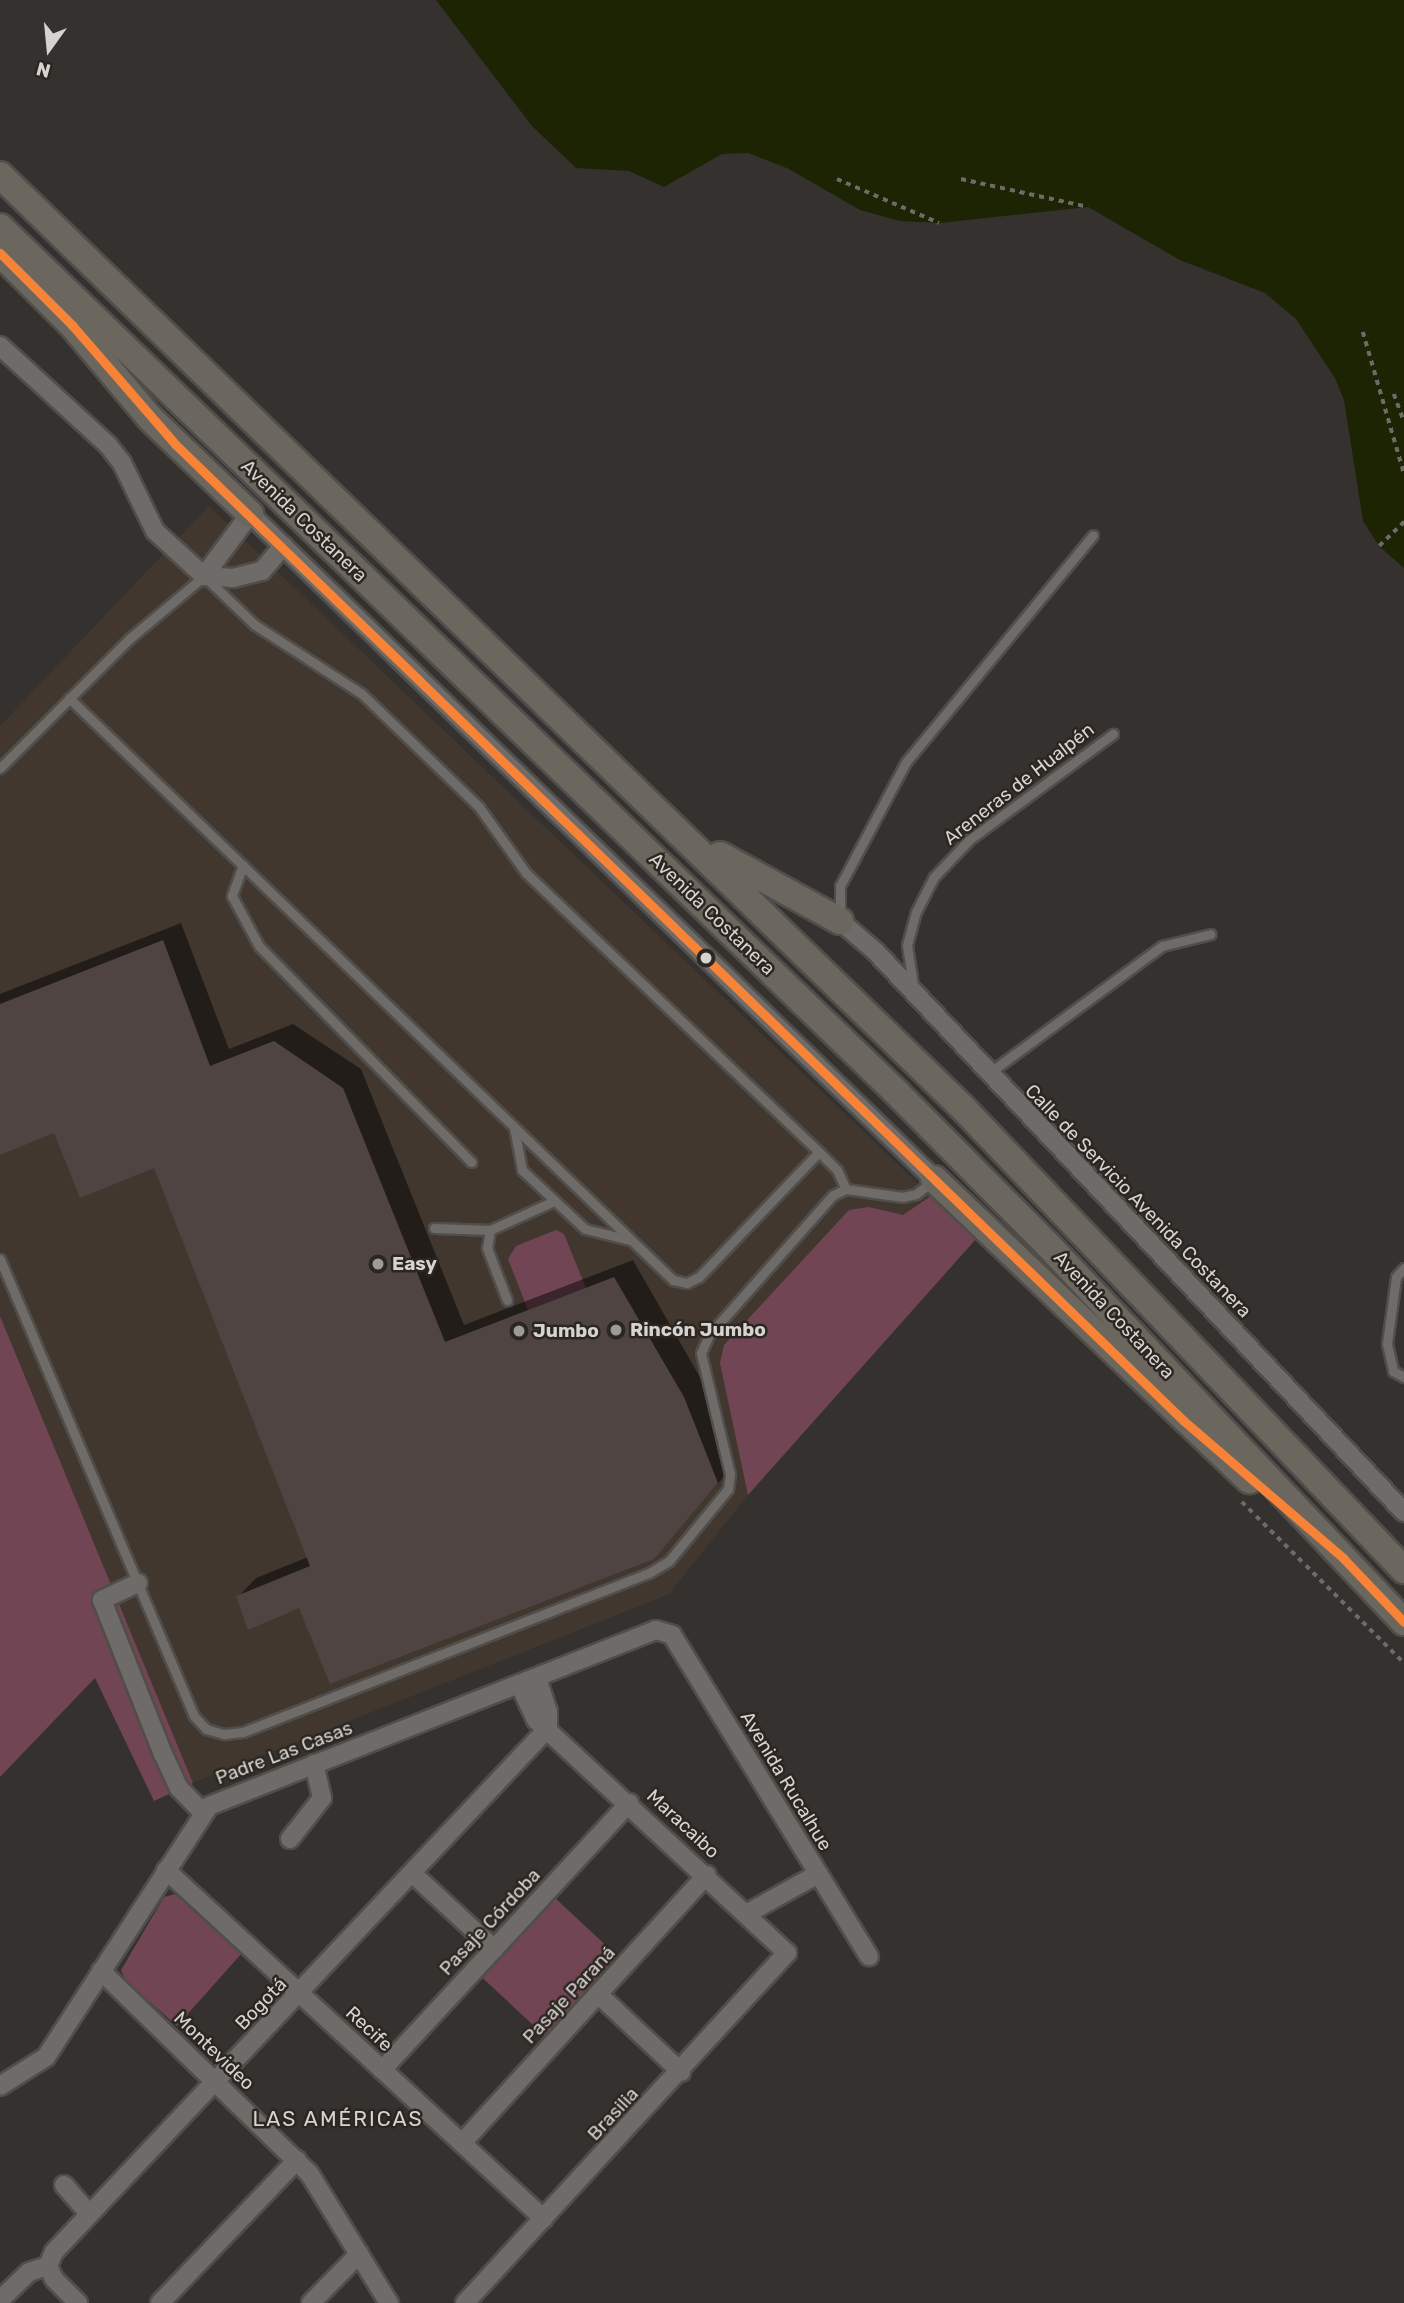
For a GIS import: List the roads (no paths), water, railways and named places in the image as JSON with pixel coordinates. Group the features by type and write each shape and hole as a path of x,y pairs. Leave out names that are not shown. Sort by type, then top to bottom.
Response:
{"main road":[{"name":"Avenida Costanera","path":"0,175 672,823 963,1108 1404,1570"},
{"name":"Avenida Costanera","path":"0,227 897,1092 1047,1244 1404,1622"},
{"path":"0,253 72,324 158,427 250,514"},
{"path":"672,823 738,867 840,921"},
{"path":"934,1179 1184,1422 1343,1558"}],"street":[{"path":"0,346 108,445 122,463 155,531 204,576 233,578 262,571 283,545"},
{"path":"204,576 250,514 934,1179"},
{"name":"Calle de Servicio Avenida Costanera","path":"840,921 876,952 931,1014 1404,1512"},
{"path":"138,1583 102,1600 179,1788 202,1812"},
{"name":"Padre Las Casas","path":"0,2086 46,2057 202,1812 218,1800 656,1630 666,1631"},
{"name":"Avenida Rucalhue","path":"666,1631 869,1956"},
{"path":"537,1678 548,1711 548,1728"},
{"name":"Maracaibo","path":"519,1684 536,1720 708,1875 788,1953"},
{"name":"Bogotá","path":"0,2300 29,2272 48,2266 54,2252 89,2214 300,1994 548,1728"},
{"path":"290,1839 322,1798 314,1764"},
{"name":"Pasaje Córdoba","path":"382,2070 629,1803"},
{"name":"Recife","path":"166,1870 544,2219"},
{"path":"412,1873 494,1949"},
{"path":"748,1913 818,1874"},
{"name":"Pasaje Paraná","path":"462,2143 708,1875"},
{"name":"Brasilia","path":"465,2303 788,1953"},
{"name":"Montevideo","path":"101,1971 297,2160 389,2303"},
{"path":"598,1994 681,2072"},
{"path":"160,2303 297,2160"},
{"path":"64,2185 89,2214"},
{"path":"311,2303 359,2254"},
{"path":"48,2266 54,2280 78,2303"}],"lane":[{"path":"840,921 840,886 906,762 1093,535"},
{"path":"0,768 129,639 204,576 255,625 362,694 479,807 526,873 819,1152 837,1170 846,1189"},
{"path":"69,698 673,1280 687,1283 699,1277 819,1152"},
{"name":"Areneras de Hualpén","path":"931,1014 909,979 907,945 916,912 934,877 969,840 1113,734"},
{"path":"243,865 232,895 259,946 471,1162"},
{"path":"988,1074 1161,946 1211,934"},
{"path":"514,1126 522,1170 554,1201 585,1229 632,1240"},
{"path":"0,1259 194,1716 206,1729 224,1734 243,1732 649,1573 669,1561 728,1489 730,1474 701,1353 709,1335 833,1195 846,1189 902,1197 916,1194 934,1179"},
{"path":"434,1228 490,1230 554,1201"},
{"path":"490,1230 487,1248 507,1300"},
{"path":"1404,1268 1396,1277 1387,1344 1393,1371 1404,1377"}],"place":[{"name":"Easy","path":"378,1264"},
{"name":"Rincón Jumbo","path":"616,1330"},
{"name":"Jumbo","path":"519,1331"}],"district":[{"name":"LAS AMÉRICAS","path":"338,2119"}]}
